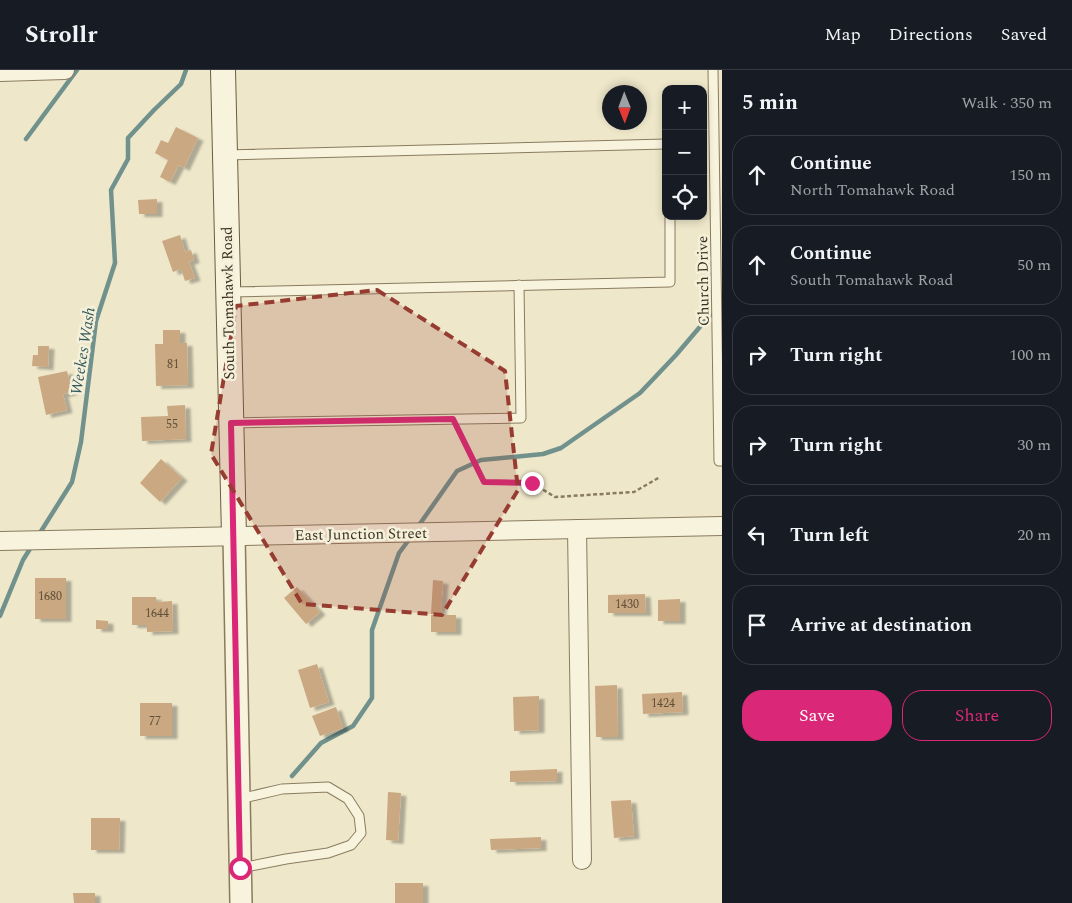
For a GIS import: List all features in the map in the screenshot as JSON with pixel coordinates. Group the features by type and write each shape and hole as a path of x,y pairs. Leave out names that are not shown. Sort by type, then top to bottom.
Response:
{"main road":[{"name":"South Tomahawk Road","path":"223,70 234,536"}],"street":[{"path":"4,71 65,70"},
{"name":"East Junction Street","path":"0,541 722,526"},
{"path":"576,530 582,860"},
{"path":"234,536 241,903"}],"lane":[{"name":"Church Drive","path":"713,70 718,80 721,461"},
{"path":"225,155 662,144"},
{"path":"228,292 670,282 670,220"},
{"path":"231,423 521,418 519,285"},
{"path":"239,799 282,789 328,787 348,799 359,816 361,833 351,844 328,853 240,868"}],"path":[{"path":"453,419 484,482 532,483 554,497 634,492 660,477"}],"highlighted area":[{"path":"377,290 505,371 518,490 442,615 302,604 211,454 236,306"}],"building":[{"path":"176,127 198,138 184,168 179,165 170,182 160,177 168,160 155,153 161,140 168,143"},
{"path":"157,199 157,214 139,214 138,200"},
{"path":"180,235 185,252 191,250 194,260 189,262 195,278 185,281 181,269 173,272 162,241"},
{"path":"163,330 180,330 180,343 187,343 188,385 156,386 155,344 163,344"},
{"path":"38,346 49,346 48,367 32,366 33,355 38,355"},
{"path":"67,371 72,392 63,394 67,410 46,415 38,377"},
{"path":"185,405 186,439 142,441 141,417 168,416 167,406"},
{"path":"161,459 182,478 160,502 140,483"},
{"path":"35,578 66,578 66,619 35,619"},
{"path":"433,580 443,581 441,614 431,614"},
{"path":"297,587 320,612 306,624 284,598"},
{"path":"645,594 646,613 608,613 608,595"},
{"path":"132,597 156,597 157,602 172,601 173,631 147,632 147,625 132,625"},
{"path":"680,599 680,621 658,621 658,600"},
{"path":"431,615 456,615 456,632 431,632"},
{"path":"96,620 108,621 108,629 96,629"},
{"path":"317,664 329,702 310,708 298,670"},
{"path":"617,685 618,737 596,737 595,686"},
{"path":"682,692 683,712 643,714 642,694"},
{"path":"539,696 539,730 514,731 513,697"},
{"path":"140,703 172,703 172,736 140,736"},
{"path":"336,707 343,728 320,736 312,716"},
{"path":"557,769 557,781 510,782 510,771"},
{"path":"388,792 401,793 398,841 386,840"},
{"path":"631,800 634,836 614,838 611,801"},
{"path":"91,818 120,818 119,850 91,850"},
{"path":"541,837 541,848 491,850 490,839"},
{"path":"395,883 423,883 423,903 395,903"},
{"path":"73,893 95,893 95,903 74,903"}],"waterway":[{"path":"26,139 77,70"},
{"name":"Weekes Wash","path":"38,536 72,482 81,442 96,321 115,263 111,190 128,159 128,138 181,84 186,70"},
{"path":"417,528 457,471 481,460 543,454 561,448 640,393 710,315"},
{"path":"292,776 321,743 353,726 372,698 372,630 399,553 411,537"},
{"name":"Weekes Wash","path":"0,616 23,560 33,544"}],"route":[{"path":"240,868 231,423 453,419 484,482 532,483"}]}
